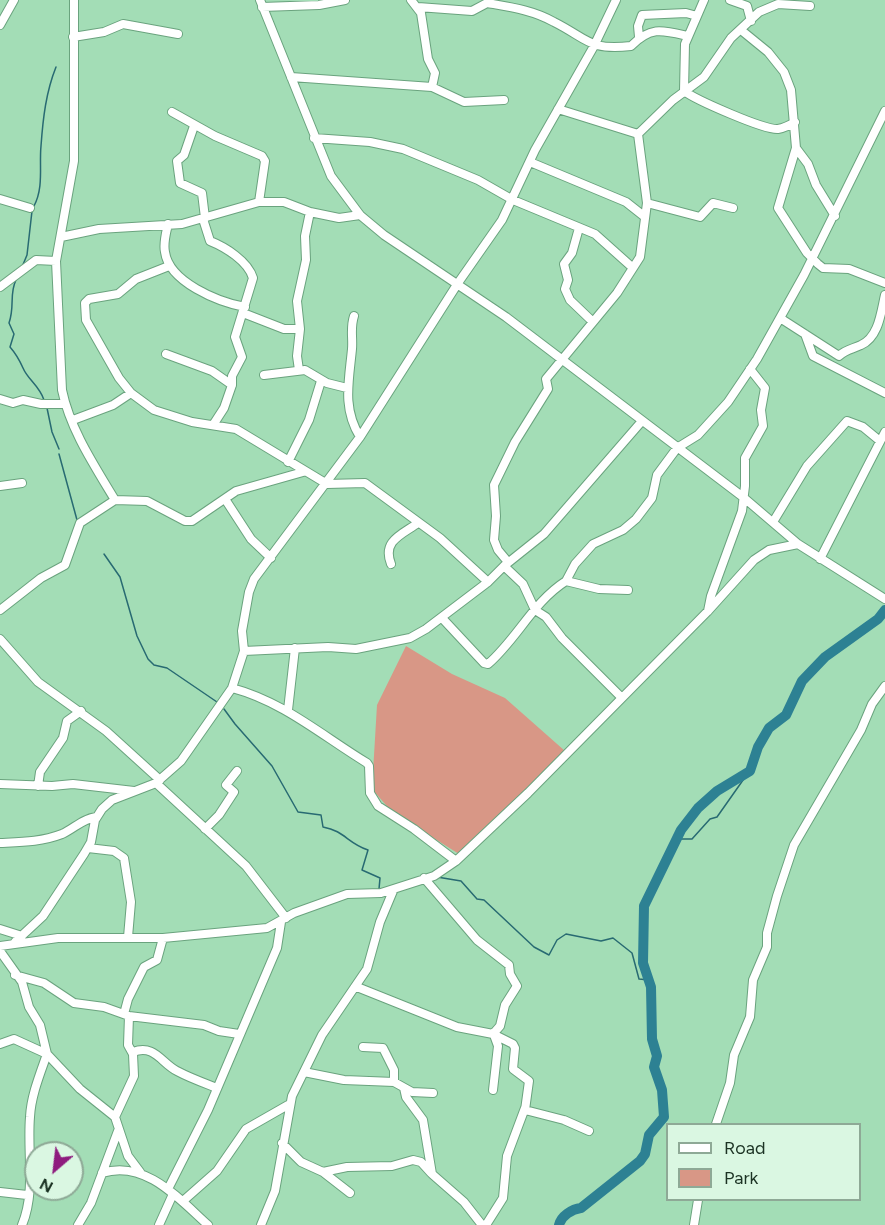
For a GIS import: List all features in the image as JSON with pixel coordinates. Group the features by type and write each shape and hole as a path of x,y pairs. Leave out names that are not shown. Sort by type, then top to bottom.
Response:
{"street":[{"path":"0,25 14,0"},
{"path":"74,0 74,161 56,261 59,353 65,404 87,454 115,500"},
{"path":"345,0 319,5 261,3 275,44 291,77 331,176 360,215 384,235 458,283 561,359 743,497 798,544 885,600"},
{"path":"411,0 421,13 428,59 435,73 432,87"},
{"path":"15,942 43,916 88,848 96,817 106,804 138,792 158,781 188,753 232,688 244,651 242,632 249,592 254,579 360,437 458,283 485,246 513,200 530,162 594,46 616,0"},
{"path":"684,91 684,53 688,36 704,0"},
{"path":"730,0 747,6 751,21"},
{"path":"418,7 472,11 487,3 524,9 554,21 594,46 611,48 632,46 639,37 655,31 688,36"},
{"path":"638,134 684,91 704,77 731,38 759,12 778,4 810,6"},
{"path":"639,37 638,26 642,15 686,13 697,16"},
{"path":"73,37 104,32 123,24 178,34"},
{"path":"741,30 768,52 784,72 791,90 796,148 777,208 812,259 823,268 849,269 885,283"},
{"path":"291,77 432,87 464,102 504,100"},
{"path":"684,91 742,119 770,128 787,127 795,122"},
{"path":"558,109 638,134"},
{"path":"441,618 464,644 488,664 502,651 551,590 566,581 575,564 593,544 623,530 636,519 652,498 657,475 677,448 698,435 711,422 750,369 835,216 885,111"},
{"path":"172,112 194,126 262,156 265,161 260,201"},
{"path":"194,126 184,154 177,161 180,183 202,193 204,219 210,241 225,247 251,272 253,281 236,338 242,357 232,376 232,385 224,408 213,425"},
{"path":"622,698 562,638 546,617 535,610 523,584 506,564 494,540 496,516 494,485 515,442 549,389 546,379 593,322 640,256 647,202 638,134"},
{"path":"314,138 370,142 403,149 478,180 513,200 602,238 633,268"},
{"path":"796,148 808,164 835,216"},
{"path":"530,162 626,202 645,217"},
{"path":"0,199 30,208"},
{"path":"61,237 99,229 204,219 260,201 284,202 310,212 339,218 360,215"},
{"path":"647,202 700,217 713,203 733,208"},
{"path":"299,370 297,356 300,329 297,301 306,261 304,236 310,212"},
{"path":"168,224 165,253 169,266 176,276 210,297 284,329 300,329"},
{"path":"579,228 572,253 564,264 568,280 565,289 570,300 593,322"},
{"path":"0,287 36,260 56,261"},
{"path":"169,266 136,279 118,294 89,299 85,303 86,320 118,378 131,393 162,414 192,423 236,429 303,472 327,484 365,483 446,542 488,582"},
{"path":"780,318 837,356 862,345 876,330 885,295"},
{"path":"354,316 350,328 352,351 347,388 351,422 360,437"},
{"path":"805,334 813,357 885,393"},
{"path":"166,354 212,371 232,385"},
{"path":"708,611 711,596 741,511 745,458 763,426 760,410 765,399 765,388 750,369"},
{"path":"264,375 299,370 310,372 321,381 347,388"},
{"path":"288,462 309,420 321,381"},
{"path":"73,420 113,405 131,393"},
{"path":"0,399 13,403 23,400 41,404 65,404"},
{"path":"244,651 295,648 356,649 410,638 441,618 526,550 560,518 642,421"},
{"path":"773,522 807,466 848,421 863,427 880,441"},
{"path":"820,559 885,432"},
{"path":"0,610 41,578 65,565 80,523 115,500 147,501 192,521 252,484 303,472"},
{"path":"0,486 22,483"},
{"path":"225,499 251,539 271,558"},
{"path":"392,564 387,552 388,548 395,539 418,523"},
{"path":"0,946 15,942 95,936 163,938 267,928 347,894 393,891 443,871 456,861 622,698 708,611 761,553 780,546 798,544"},
{"path":"566,581 599,589 628,590"},
{"path":"0,639 38,682 81,711 128,749 205,829 246,866 283,920 277,948 171,1191 159,1225"},
{"path":"288,710 295,648"},
{"path":"717,1123 730,1083 734,1055 750,1017 753,980 764,956 777,896 794,845 861,730 872,704 885,686"},
{"path":"232,688 255,695 288,710 367,763 370,793 378,806 414,829 456,861"},
{"path":"39,786 40,772 63,738 67,721 81,711"},
{"path":"205,829 219,815 234,792 226,785 237,771"},
{"path":"0,784 39,786 73,784 138,792"},
{"path":"0,843 45,840 65,832 85,819 96,817"},
{"path":"88,848 114,851 124,858 130,902 128,937"},
{"path":"424,878 477,940 509,965 510,974 518,986 505,1005 500,1026 493,1034"},
{"path":"261,1225 275,1191 288,1105 322,1035 357,987 370,963 380,922 393,891"},
{"path":"0,930 22,936"},
{"path":"140,1172 128,1156 115,1117 134,1076 133,1052 128,1045 126,1015 128,999 144,967 157,960 163,938"},
{"path":"0,951 22,982 28,1006 40,1025 47,1054 30,1113 31,1141"},
{"path":"15,975 45,983 74,1003 104,1007 126,1015 204,1025 219,1031 239,1034"},
{"path":"323,1172 347,1167 392,1166 413,1160 421,1162 464,1202 484,1225 503,1198 507,1156 525,1108 529,1082 513,1069 514,1045 493,1034 457,1027 357,987"},
{"path":"493,1034 498,1046 493,1090"},
{"path":"0,1044 14,1039 47,1054 80,1089 115,1117"},
{"path":"363,1047 383,1048 394,1070 394,1082"},
{"path":"133,1052 143,1050 157,1053 177,1071 217,1088"},
{"path":"304,1072 344,1080 394,1082 412,1092 433,1093"},
{"path":"404,1088 406,1097 423,1120 432,1174"},
{"path":"183,1201 217,1171 246,1130 288,1105"},
{"path":"525,1108 530,1113 561,1119 589,1131"},
{"path":"78,1225 87,1212 118,1130"},
{"path":"282,1143 301,1162 323,1172 350,1193"},
{"path":"102,1173 121,1168 140,1172 171,1191 208,1225"},
{"path":"0,1192 24,1195"},
{"path":"22,1225 26,1201"},
{"path":"694,1225 698,1201"}],"green space":[{"path":"406,646 452,674 505,698 565,751 459,854 392,812 372,789 377,705"}],"waterway":[{"path":"34,206 40,184 41,146 46,105 56,67"},
{"path":"22,267 27,255 32,211"},
{"path":"16,280 9,323 14,334 10,347 44,400"},
{"path":"47,408 52,432 59,449"},
{"path":"59,454 77,520"},
{"path":"104,554 120,577 137,636 148,659 154,665 167,668 217,702"},
{"path":"559,1225 567,1213 581,1208 640,1161 645,1154 649,1135 664,1117 662,1090 654,1067 657,1056 652,1039 651,987 643,963 644,906 681,830 698,808 717,791 750,771 758,747 769,728 786,715 802,681 825,657 878,619 885,610"},
{"path":"224,709 272,766 298,812 321,815 323,827 336,831 368,850 362,870 380,878 379,889"},
{"path":"677,839 692,839 710,819 717,817 748,773"},
{"path":"437,877 461,881 477,899 484,900 534,947 549,955 557,940 566,934 601,941 613,938 632,953 639,979 649,980"}]}
